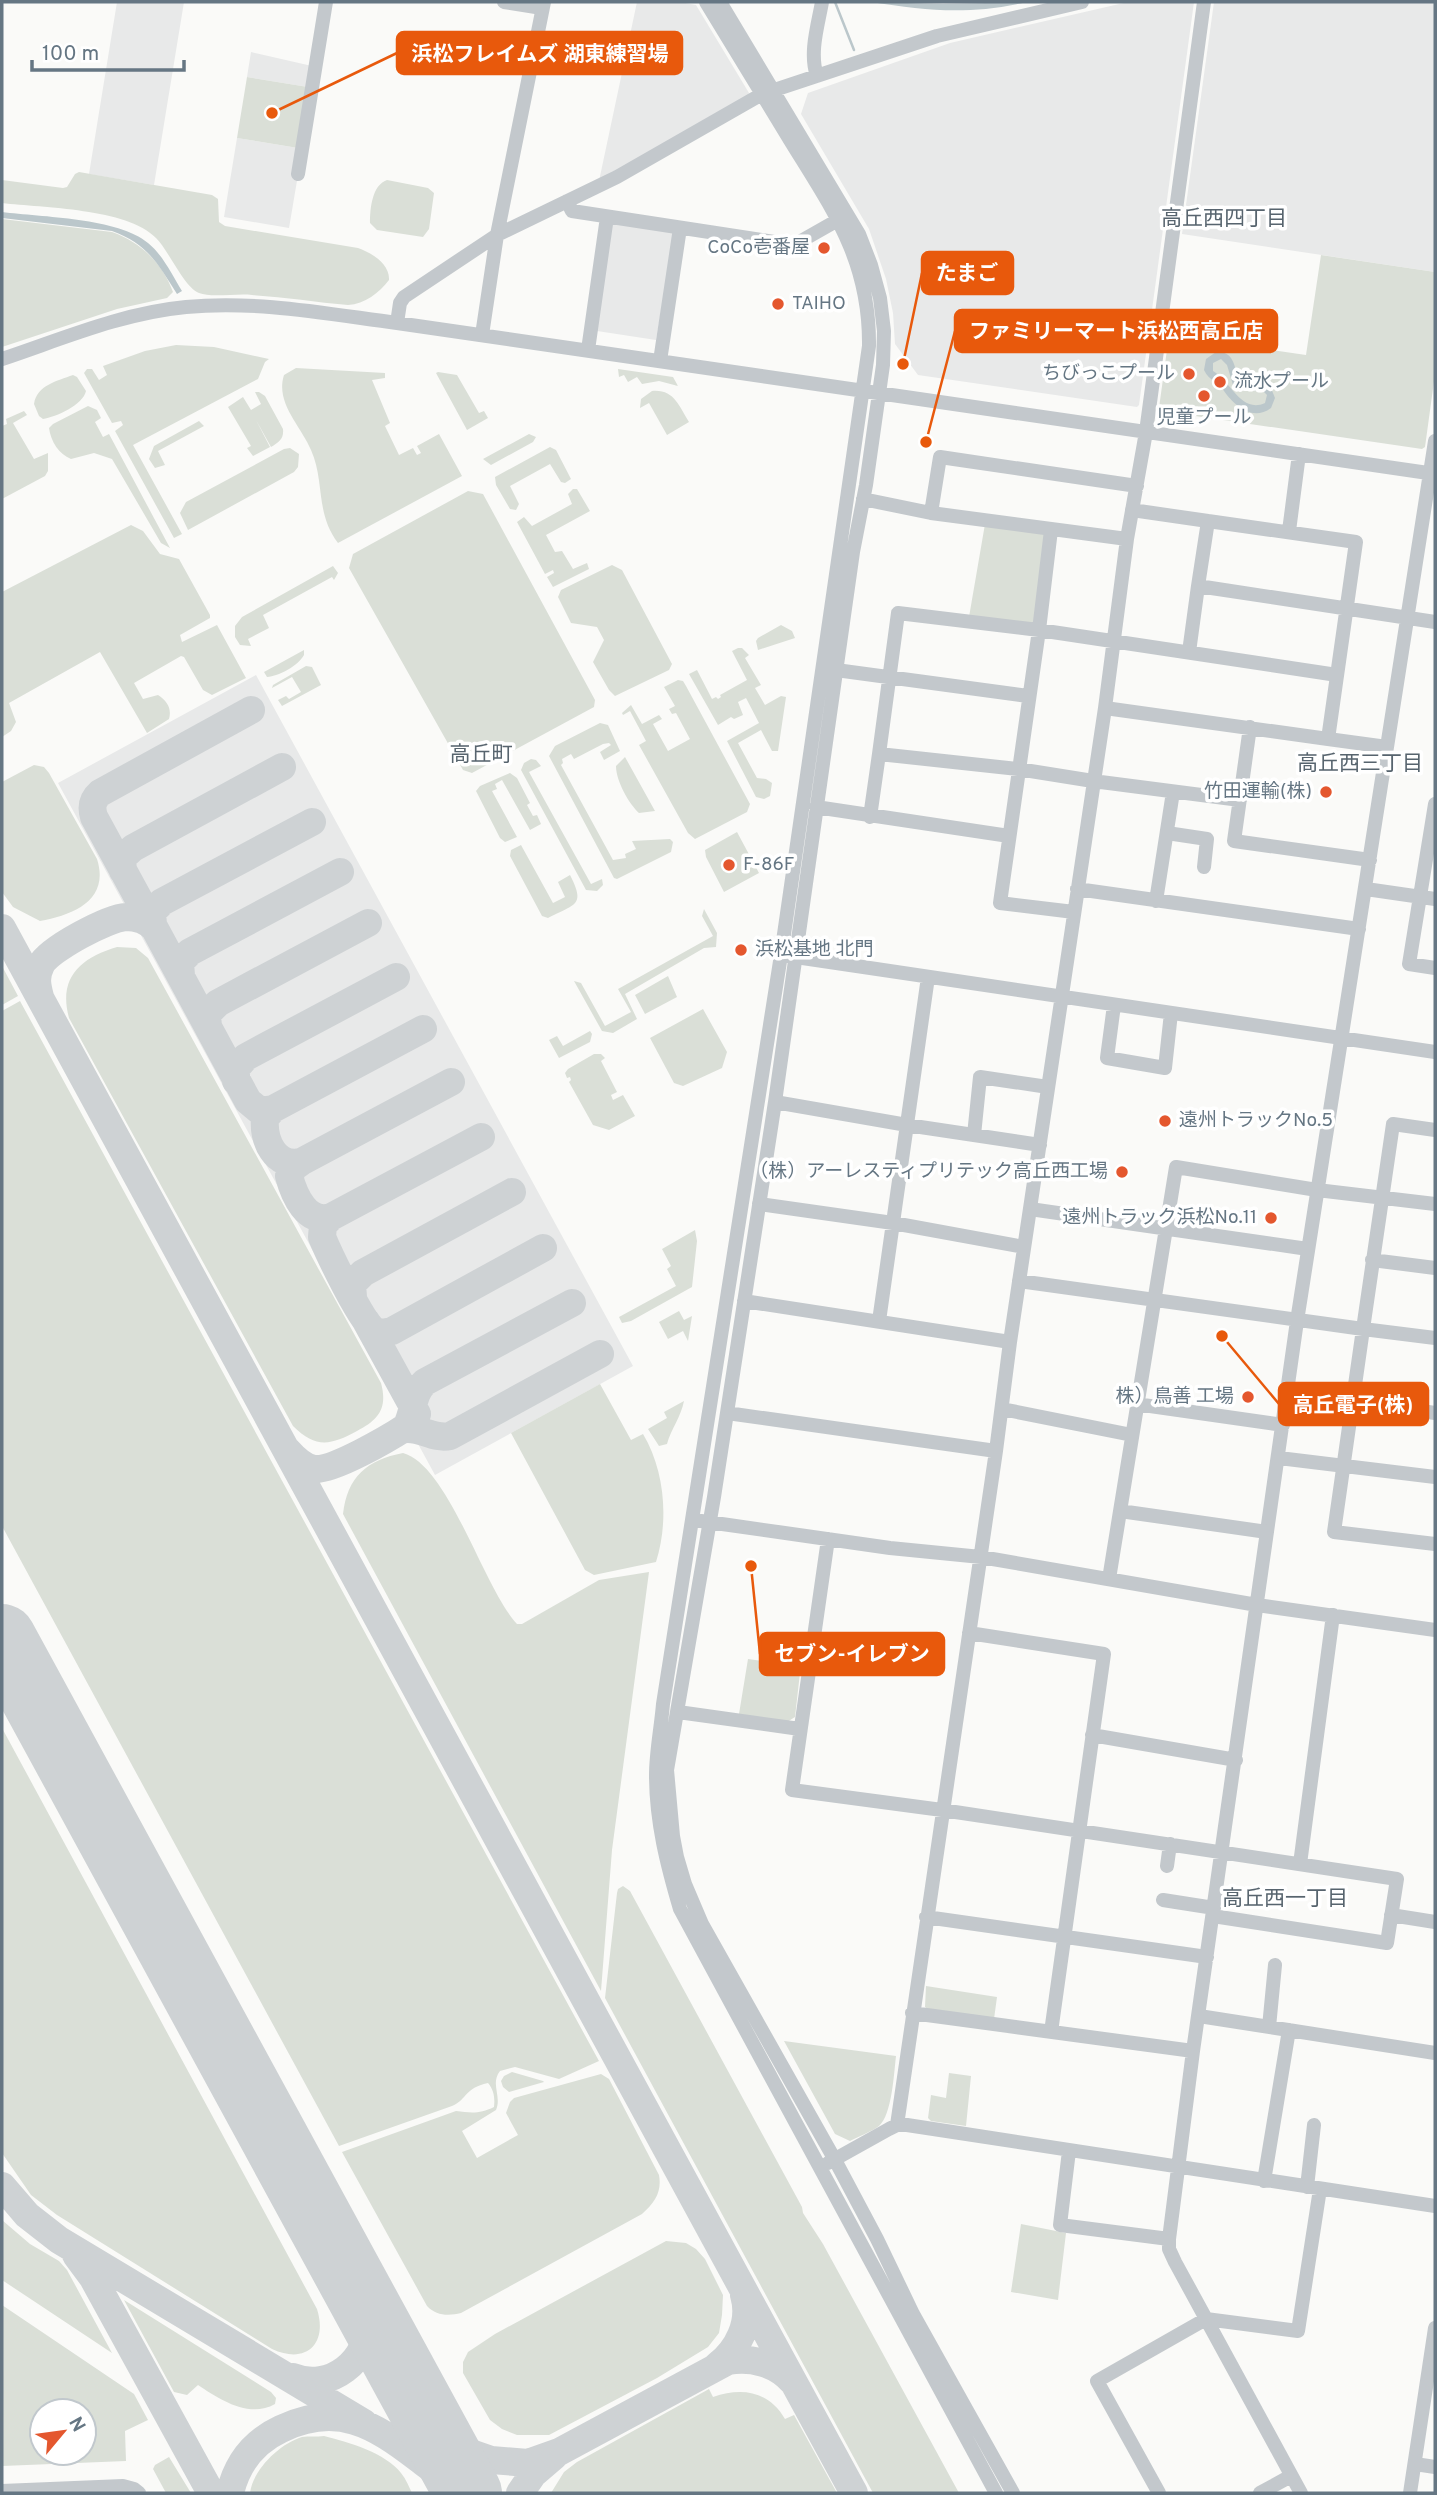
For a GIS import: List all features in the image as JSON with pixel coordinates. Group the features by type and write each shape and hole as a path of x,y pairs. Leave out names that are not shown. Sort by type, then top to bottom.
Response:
{"street":[{"path":"298,174 326,2"},
{"path":"482,335 497,235 543,5 504,2"},
{"path":"706,2 852,219 872,265 884,331 883,365 816,807 797,957 710,1522 667,1770 673,1836 685,1884 702,1924 835,2160 913,2314 1013,2493"},
{"path":"720,2 838,220 857,261 866,299 869,346 781,955 663,1704 656,1772 657,1811 666,1863 680,1909 996,2493"},
{"path":"817,76 814,67 822,2"},
{"path":"397,323 400,303 404,297 497,235 617,177 768,92 947,33 1082,2"},
{"path":"897,2125 1132,510 1146,432 1204,2"},
{"path":"567,201 572,211 794,245 838,220"},
{"path":"587,350 607,217"},
{"path":"660,361 680,228"},
{"path":"2,359 120,320 184,307 250,306 482,335 1433,474"},
{"path":"1301,2493 1175,2262 1169,2239 1193,2051 1297,1321 1366,890 1395,686 1433,474 1435,441"},
{"path":"1289,531 1299,454"},
{"path":"931,513 940,457 1137,486"},
{"path":"863,499 931,513 1128,539"},
{"path":"1132,510 1356,542 1328,739"},
{"path":"1189,652 1208,520"},
{"path":"1051,530 1000,903 1074,912"},
{"path":"1198,586 1435,622"},
{"path":"870,817 898,612 1039,630 1336,675"},
{"path":"836,670 1028,696"},
{"path":"1105,708 1387,747"},
{"path":"1251,727 1234,841 1370,860"},
{"path":"879,754 1018,769 1240,800"},
{"path":"1156,901 1173,792"},
{"path":"1435,804 1433,835 1409,964 1435,968"},
{"path":"816,807 1009,836"},
{"path":"1167,833 1207,839 1204,867"},
{"path":"1077,889 1359,929"},
{"path":"1366,890 1435,900"},
{"path":"781,955 1435,1052"},
{"path":"879,1321 928,977"},
{"path":"1114,1005 1107,1058 1165,1068 1171,1013"},
{"path":"974,1135 980,1077 1048,1087"},
{"path":"775,1102 1040,1145"},
{"path":"1435,1130 1394,1124 1334,1531 1435,1545"},
{"path":"1109,1579 1176,1167 1435,1204"},
{"path":"759,1204 893,1223 1024,1247"},
{"path":"1030,1209 1308,1249"},
{"path":"1372,1260 1435,1268"},
{"path":"1019,1281 1435,1338"},
{"path":"744,1301 1010,1342"},
{"path":"1353,1401 1435,1413"},
{"path":"1136,1405 1283,1425"},
{"path":"1002,1409 1132,1435"},
{"path":"727,1413 996,1451"},
{"path":"1279,1458 1435,1477"},
{"path":"1120,1511 1267,1532"},
{"path":"693,1521 890,1548 981,1556 1257,1605 1435,1630"},
{"path":"828,1539 792,1790 1397,1879 1387,1943 1214,1912 1163,1900"},
{"path":"1300,1864 1333,1615"},
{"path":"969,1633 1104,1654 1051,2032"},
{"path":"678,1712 800,1729"},
{"path":"1093,1735 1236,1760"},
{"path":"1167,1866 1170,1844"},
{"path":"1391,1915 1435,1922"},
{"path":"926,1917 1207,1957"},
{"path":"1269,2027 1275,1965"},
{"path":"912,2013 1193,2051"},
{"path":"1199,2016 1435,2053"},
{"path":"1264,2181 1289,2030"},
{"path":"820,2167 897,2125 1435,2206"},
{"path":"1159,2493 1097,2381 1206,2319 1298,2331 1313,2188 1314,2125"},
{"path":"1069,2151 1060,2225 1169,2239"},
{"path":"1410,2493 1435,2328"},
{"path":"1415,2464 1435,2467"},
{"path":"1260,2493 1291,2476"},
{"path":"2,2491 123,2486 139,2493"}],"shaded area":[{"path":"117,2 184,2 154,185 89,174"},
{"path":"637,2 680,2 696,5 749,93 748,97 599,181"},
{"path":"871,2 1027,2 987,9 949,10"},
{"path":"1128,2 1194,2 1139,405 1137,407 918,375 895,344 893,313 886,279 869,229 801,114 808,93 950,43"},
{"path":"1214,2 1435,2 1435,272 1182,234"},
{"path":"251,52 312,66 308,87 247,77"},
{"path":"247,77 308,87 298,148 237,138"},
{"path":"237,138 298,148 298,175 289,228 224,217"},
{"path":"79,172 212,195 218,199 219,222 225,226 358,248 383,264 389,274 389,280 371,297 348,305 276,297 204,294 188,284 161,244 143,228 84,211 2,203 2,180 63,188 67,187"},
{"path":"387,180 428,188 434,193 429,229 423,237 377,230 370,223 375,192"},
{"path":"2,212 79,220 118,228 135,235 158,253 182,291 177,294 151,256 124,236 112,231 2,218"},
{"path":"2,219 112,232 122,236 141,247 156,262 173,292 167,298 117,309 2,347"},
{"path":"614,222 671,231 674,234 656,340 597,331 610,225"},
{"path":"1321,255 1435,272 1435,374 1425,447 1422,449 1161,411 1159,408 1169,335 1306,355"},
{"path":"176,345 214,347 269,359 258,379 133,445 182,534 174,538 115,431 123,425 121,421 112,423 84,373 87,369 92,369 99,380 107,375 103,366 145,351"},
{"name":"流水プール","path":"1216,352 1228,354 1242,382 1262,383 1271,388 1275,398 1271,408 1257,413 1238,406 1206,374 1206,359","holes":["1221,359 1227,365 1233,385 1243,390 1263,391 1267,395 1265,403 1249,404 1242,400 1213,371 1213,363"]},
{"path":"296,368 385,373 385,378 372,380 390,423 385,426 399,455 413,448 417,455 421,453 417,446 439,434 462,476 338,543 326,520 311,450 290,414 283,395 284,375"},
{"path":"618,369 673,377 678,386 659,381 642,384 637,377 628,382 624,375 619,377"},
{"path":"436,373 457,375 479,413 484,411 488,418 467,430"},
{"path":"73,375 86,391 80,401 55,416 43,419 39,416 34,404 39,392"},
{"path":"652,391 671,396 689,422 667,435 649,403 640,408 641,399"},
{"path":"255,392 265,396 283,429 283,435 271,447 256,420 270,447 253,456 247,448 251,446 228,407 243,397 251,410 261,404"},
{"path":"88,406 97,410 101,418 95,422 103,437 109,434 170,548 161,543 112,459 94,453 71,459 59,451 54,443 49,428"},
{"path":"24,411 27,415 13,423 34,459 48,453 48,471 45,476 2,499 2,426 7,424 6,419"},
{"path":"199,421 204,426 158,451 165,465 155,468 149,459 154,446"},
{"path":"529,434 536,437 533,442 491,465 483,459"},
{"path":"550,447 556,450 571,479 565,483 561,482 550,464 510,486 519,504 516,510 510,509 496,485 495,477"},
{"path":"290,448 299,454 298,467 294,472 188,530 180,513 186,502"},
{"path":"577,489 590,511 546,535 555,552 562,551 573,569 587,563 589,569 553,587 547,577 554,573 553,570 545,574 517,522 524,517 532,526 572,504 568,494"},
{"path":"468,491 483,494 595,700 594,707 472,773 463,770 349,568 353,554"},
{"path":"985,524 1048,532 1035,625 969,617"},
{"path":"131,525 143,531 160,554 179,559 210,615 210,618 180,635 182,642 217,625 246,678 212,695 203,690 181,656 134,683 143,699 158,695 169,708 169,719 147,733 100,652 9,703 16,722 11,731 2,737 2,592"},
{"path":"612,565 622,570 672,664 669,670 615,696 593,662 604,640 597,627 571,623 558,597 561,590"},
{"path":"333,566 338,573 334,580 332,577 263,615 269,628 248,639 251,646 240,645 235,637 235,626 242,617"},
{"path":"781,625 792,631 795,638 758,650 758,638"},
{"path":"742,648 749,655 745,658 761,685 755,688 765,705 781,696 786,697 778,751 772,751 761,730 738,743 757,778 772,783 770,796 764,799 756,797 727,741 759,723 746,698 738,702 743,715 734,719 731,717 718,725 689,674 697,670 712,699 718,699 720,695 747,680 732,651"},
{"path":"304,650 304,655 293,667 267,677 264,672"},
{"path":"306,666 312,667 321,685 282,706 278,700 286,696 289,699 301,692 292,677 272,688 273,685"},
{"path":"256,675 633,1366 435,1475 58,783"},
{"path":"678,680 683,681 686,686 750,804 747,812 695,839 688,833 639,745 646,741 630,711 623,715 622,713 631,705 642,724 659,715 662,719 653,724 668,751 690,739 676,713 672,714 669,709 675,706 664,687"},
{"path":"600,723 608,725 620,751 604,760 600,752 611,745 603,744 574,759 571,754 562,759 561,765 613,860 626,858 625,854 636,849 632,841 670,839 673,842 671,852 617,879 614,878 549,756 555,746"},
{"path":"625,757 655,811 639,813 624,792 616,766"},
{"path":"531,759 541,766 529,772 591,884 602,879 603,885 597,891 586,890 521,770 524,763"},
{"path":"34,765 44,767 49,773 97,859 100,873 94,895 86,903 65,915 40,921 13,907 2,892 2,782"},
{"path":"510,773 517,778 530,803 527,805 533,816 537,815 541,824 530,830 502,780 495,784 497,789 492,791 517,837 505,842 500,838 476,791 480,786"},
{"path":"737,832 759,873 724,892 705,850"},
{"path":"521,845 553,903 565,897 558,882 570,875 577,893 575,903 548,918 542,916 510,856 511,850"},
{"path":"704,909 717,933 716,947 704,948 625,994 637,1019 613,1033 602,1031 574,981 581,983 605,1026 631,1012 618,989 713,936 702,916"},
{"path":"117,947 136,948 148,958 381,1383 383,1400 380,1413 371,1423 348,1436 331,1442 317,1441 293,1426 69,1018 67,992 75,972 92,957"},
{"path":"2,966 18,996 2,1005"},
{"path":"668,976 677,997 645,1014 635,995"},
{"path":"20,1001 599,2061 559,2079 515,2067 500,2071 496,2081 496,2110 462,2131 477,2158 518,2135 506,2113 514,2098 601,2074 609,2079 659,2175 656,2196 642,2214 461,2313 443,2314 434,2312 427,2306 342,2152 456,2111 475,2112 494,2107 494,2094 490,2086 488,2083 480,2085 452,2106 339,2146 2,1526 2,1011"},
{"path":"703,1009 727,1052 722,1068 683,1086 674,1083 650,1038"},
{"path":"590,1031 590,1042 559,1058 549,1040 557,1036 563,1046"},
{"path":"594,1054 601,1054 605,1058 601,1061 617,1092 611,1095 613,1100 623,1095 635,1116 609,1130 593,1125 569,1082 570,1077 567,1078 565,1073"},
{"path":"695,1230 697,1241 692,1287 631,1321 622,1323 619,1317 676,1286 667,1269 671,1266 662,1249"},
{"path":"679,1311 684,1320 692,1316 688,1341 683,1331 668,1339 659,1322"},
{"path":"600,1384 631,1440 643,1434 650,1448 663,1497 663,1530 656,1562 594,1575 585,1570 511,1433"},
{"path":"684,1401 667,1444 659,1446 648,1429 667,1418 664,1412"},
{"path":"403,1453 420,1463 435,1480 450,1503 504,1607 517,1624 522,1624 599,1580 649,1572 612,1850 601,1991 343,1514 349,1490 361,1472 379,1460"},
{"path":"774,1639 803,1646 795,1717 787,1722 739,1714 748,1659 769,1662"},
{"path":"2,1728 317,2309 320,2321 317,2341 304,2353 284,2353 272,2349 57,2215 31,2195 2,2153"},
{"path":"623,1886 630,1891 803,2213 823,2244 959,2493 873,2493 605,1998 617,1893"},
{"path":"926,1986 997,1997 994,2019 929,2010 925,2007"},
{"path":"784,2041 896,2056 890,2104 879,2126 850,2141 835,2134"},
{"path":"512,2072 544,2082 509,2092 501,2081"},
{"path":"949,2073 971,2076 966,2126 931,2121 928,2118 931,2095 946,2098"},
{"path":"2,2220 30,2244 59,2261 67,2270 112,2353 2,2280"},
{"path":"1021,2224 1066,2233 1058,2300 1011,2292"},
{"path":"666,2241 686,2243 696,2249 705,2259 723,2295 719,2333 708,2347 657,2378 549,2435 517,2435 490,2420 463,2373 463,2362 468,2352 495,2334"},
{"path":"124,2300 271,2392 276,2398 275,2404 265,2408 245,2408 225,2401 198,2385 187,2395 174,2392"},
{"path":"2,2305 134,2394 148,2420 125,2431 126,2461 98,2462 98,2397 28,2397 28,2465 2,2466"},
{"path":"709,2389 713,2397 734,2392 754,2394 771,2402 785,2419 794,2415 837,2493 551,2493 564,2472 577,2462"},
{"path":"324,2436 355,2445 386,2460 401,2473 412,2493 250,2493 262,2467 285,2445 302,2437"},
{"path":"169,2457 191,2493 166,2493 153,2469"}],"waterway":[{"path":"835,2 854,50"}],"taxiway":[{"path":"155,929 94,817 94,801 100,793 251,710"},
{"path":"123,871 122,858 133,848 282,767"},
{"path":"153,925 152,912 162,902 312,822"},
{"path":"181,976 180,962 190,952 340,872"},
{"path":"40,997 37,981 41,965 46,958 67,943 106,923 126,917 142,920 152,926 248,1101 260,1111 273,1109 265,1118 266,1135 272,1150 284,1161 301,1162 289,1176 294,1192 308,1213 315,1217 331,1217 323,1225 322,1237 354,1302 375,1331 392,1331 543,1248"},
{"path":"208,1027 207,1014 218,1003 368,923"},
{"path":"2,928 854,2493"},
{"path":"236,1081 236,1068 246,1057 396,977"},
{"path":"273,1109 423,1029"},
{"path":"301,1162 451,1082"},
{"path":"331,1217 481,1137"},
{"path":"353,1297 352,1284 363,1273 512,1192"},
{"path":"287,1450 299,1462 314,1469 334,1465 361,1453 406,1427 417,1392 425,1382 572,1303"},
{"path":"366,1321 417,1414"},
{"path":"401,1430 414,1429 437,1436 450,1436 600,1354"},
{"path":"2,2186 27,2215 59,2240 364,2423"},
{"path":"76,2255 93,2278 211,2493"},
{"path":"293,2377 321,2380 334,2376 355,2360 367,2335 368,2321 357,2289"},
{"path":"717,2366 737,2344 745,2325 744,2295"},
{"path":"419,2403 438,2426 465,2451 491,2460 528,2463 559,2452 728,2361 763,2363 792,2381"},
{"path":"230,2493 242,2463 262,2440 301,2421 320,2417 337,2417 370,2427 402,2447 460,2493"},
{"path":"520,2493 533,2474 554,2456"}],"runway":[{"path":"2,1638 468,2493"}],"place":[{"name":"浜松フレイムズ 湖東練習場","path":"272,113"},
{"name":"CoCo壱番屋","path":"824,248"},
{"name":"TAIHO","path":"778,304"},
{"name":"たまご","path":"903,364"},
{"name":"ちびっこプール","path":"1189,374"},
{"name":"流水プール","path":"1220,382"},
{"name":"児童プール","path":"1204,396"},
{"name":"ファミリーマート浜松西高丘店","path":"926,442"},
{"name":"竹田運輸(株)","path":"1326,792"},
{"name":"F-86F","path":"729,865"},
{"name":"浜松基地 北門","path":"741,950"},
{"name":"遠州トラックNo.5","path":"1165,1121"},
{"name":"（株）アーレスティプリテック高丘西工場","path":"1122,1172"},
{"name":"遠州トラック浜松No.11","path":"1271,1218"},
{"name":"高丘電子(株)","path":"1222,1336"},
{"name":"株）鳥善 工場","path":"1248,1397"},
{"name":"セブン-イレブン","path":"751,1566"}],"district":[{"name":"高丘西四丁目","path":"1224,219"},
{"name":"高丘町","path":"481,755"},
{"name":"高丘西三丁目","path":"1360,764"},
{"name":"高丘西一丁目","path":"1285,1899"}]}
